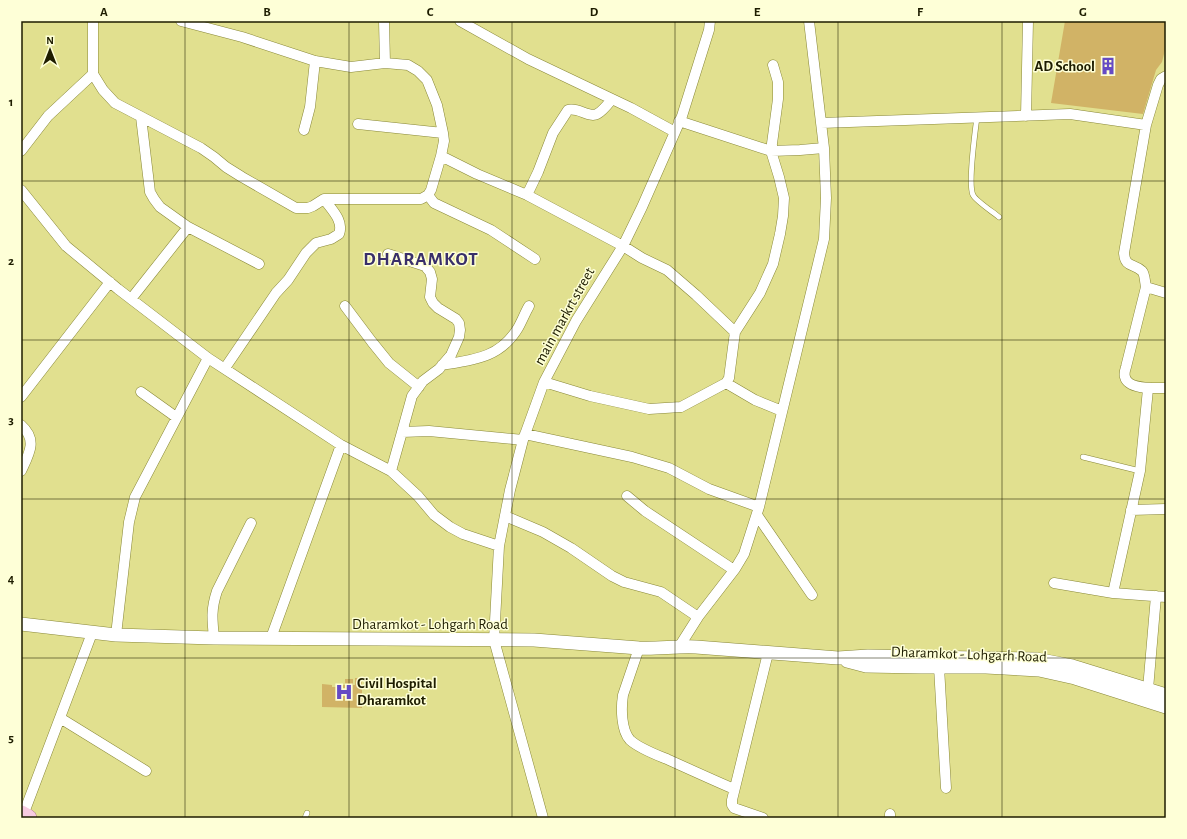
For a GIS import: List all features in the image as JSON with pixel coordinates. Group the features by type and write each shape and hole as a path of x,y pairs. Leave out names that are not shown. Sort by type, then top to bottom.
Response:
{"street":[{"path":"94,21 93,74 103,90 115,103 201,148 226,167 296,208 308,208 324,199 421,199 428,195 431,190 444,141 437,105 427,80 418,71 408,65 385,63 351,68 315,61 200,24 181,21"},
{"path":"384,21 385,63"},
{"path":"460,21 528,59 631,108 675,132"},
{"name":"main markrt street","path":"543,818 494,640 499,546 510,490 524,437 544,382 576,321 623,246 675,132 694,78 709,30 710,21"},
{"path":"679,646 698,617 734,570 744,554 758,511 824,239 826,198 824,148 809,21"},
{"path":"1026,116 1028,21"},
{"path":"304,130 310,107 315,61"},
{"path":"544,382 590,396 649,409 681,407 726,383 729,378 735,332 760,293 773,264 783,216 784,198 771,151 778,99 778,82 773,65"},
{"path":"21,151 48,116 93,74"},
{"path":"1166,76 1161,79 1158,85 1146,124 1124,253 1127,263 1142,270 1144,273 1146,287 1125,376 1128,382 1135,386 1148,389 1166,388"},
{"path":"526,195 538,172 553,133 568,110 575,109 588,114 596,114 599,113 612,99"},
{"path":"821,123 1070,114 1146,124"},
{"path":"141,117 150,192 160,207 188,227 260,264"},
{"path":"679,121 771,151 824,148"},
{"path":"358,124 443,133"},
{"path":"441,156 477,174 526,195 667,270 735,332"},
{"path":"21,190 66,246 131,299 208,358 341,445 390,471 418,496 434,515 450,527 463,534 499,546"},
{"path":"428,195 434,203 491,230 535,259"},
{"path":"225,368 276,293 288,280 306,253 316,243 331,239 339,234 341,227 340,220 324,199"},
{"path":"131,299 188,227"},
{"path":"388,254 425,266 430,272 432,279 430,297 433,303 438,308 456,319 459,323 460,330 451,355 423,382 412,396 390,471"},
{"path":"21,396 110,282"},
{"path":"1146,287 1166,293"},
{"path":"345,306 389,363 419,387"},
{"path":"442,365 488,355 506,344 518,329 529,306"},
{"path":"116,635 129,522 135,497 208,358"},
{"path":"726,383 754,400 782,411"},
{"path":"1113,593 1140,471 1148,389"},
{"path":"141,392 176,417"},
{"path":"21,425 28,432 31,440 29,454 21,471"},
{"path":"402,432 429,431 524,437 632,456 669,468 709,489 758,511 812,594"},
{"path":"271,638 341,445"},
{"path":"627,496 645,511 734,570"},
{"path":"1131,510 1166,509"},
{"path":"505,516 543,532 624,582 660,592 698,617"},
{"path":"214,638 212,613 213,603 250,523"},
{"path":"1054,583 1113,593 1161,596 1148,689"},
{"name":"Dharamkot - Lohgarh Road","path":"21,624 116,635 214,638 534,640 640,648 679,646 838,658 868,656 1036,659 1072,666 1166,696"},
{"path":"24,816 92,633"},
{"path":"640,648 623,695 622,703 622,717 625,732 630,740 645,750 734,789"},
{"path":"763,818 734,808 732,805 732,800 768,653"},
{"name":"Dharamkot - Lohgarh Road","path":"838,658 866,666 1016,668 1050,672 1075,678 1166,707"},
{"path":"939,668 946,788"},
{"path":"60,718 146,771"}],"lane":[{"path":"977,117 971,175 971,191 974,196 999,217"},
{"path":"1082,457 1140,471"}],"building":[{"name":"AD School","path":"1065,21 1166,21 1166,46 1162,62 1156,70 1143,114 1051,103"},
{"path":"355,678 362,678 362,708 322,707 322,684 332,685 332,687 341,687 341,685 345,685 345,679 353,679 353,685 355,685"}],"place":[{"name":"AD School","path":"1108,66"},
{"name":"Civil Hospital Dharamkot","path":"344,692"}],"district":[{"name":"DHARAMKOT","path":"421,258"}]}
